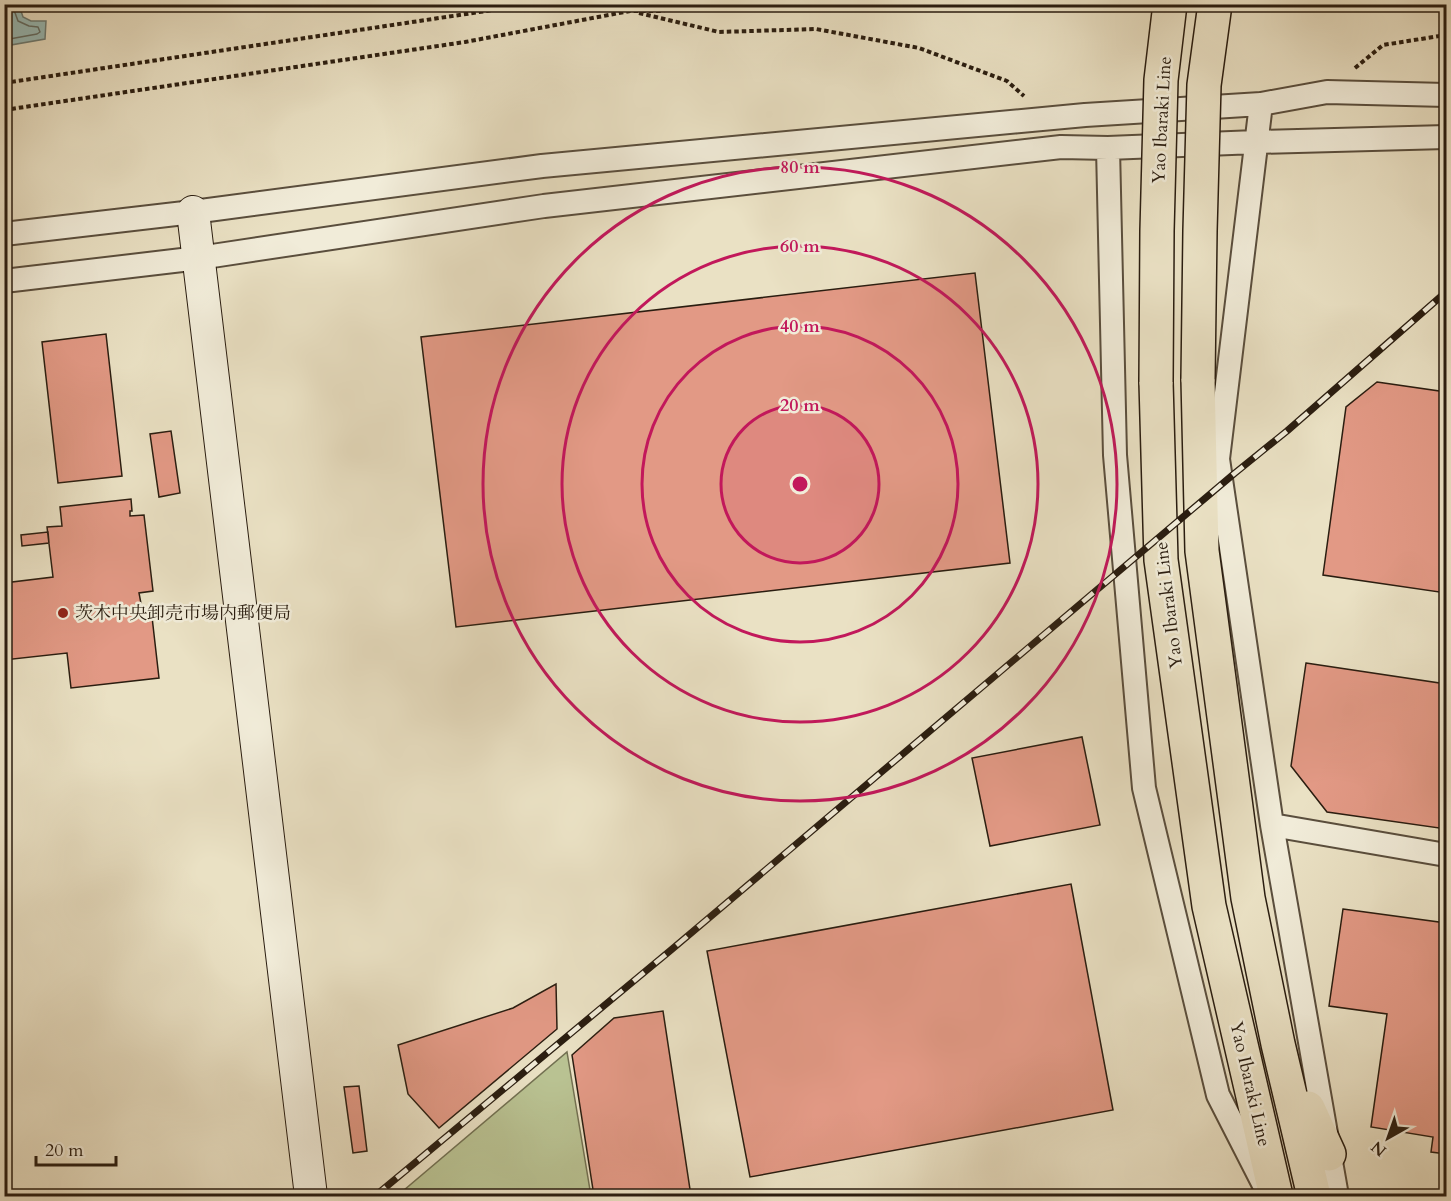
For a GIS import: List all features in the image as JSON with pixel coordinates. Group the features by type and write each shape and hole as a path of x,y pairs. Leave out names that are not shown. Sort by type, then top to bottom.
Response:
{"main road":[{"name":"Yao Ibaraki Line","path":"1170,4 1161,91 1157,231 1156,382 1161,560 1209,906 1276,1197"},
{"name":"Yao Ibaraki Line","path":"1215,4 1204,85 1200,231 1198,379 1202,551 1248,898 1278,1044 1314,1197"},
{"path":"1278,1044 1329,1154"}],"street":[{"path":"4,234 193,212 542,166 1049,118 1261,104 1327,92 1446,95"},
{"path":"1261,104 1218,459 1272,825 1337,1197"},
{"path":"4,281 199,258 544,206 1061,147 1108,148 1446,137"},
{"path":"1108,148 1115,455 1144,788 1218,1095 1270,1197"},
{"path":"193,212 310,1197"},
{"path":"1272,825 1446,855"}],"path":[{"path":"4,82 533,4"},
{"path":"4,110 465,42 630,11 659,11 700,4"},
{"path":"630,11 719,32 816,29 919,48 1007,81 1049,118"}],"green space":[{"path":"567,1052 591,1196 397,1196"}],"water":[{"path":"5,4 21,5 23,17 31,21 46,21 45,39 5,46"}],"building":[{"path":"975,273 1010,563 456,627 421,337"},
{"path":"106,334 122,476 58,483 42,342"},
{"path":"1377,382 1446,392 1446,593 1323,575 1346,407"},
{"path":"171,431 180,493 159,497 150,434"},
{"path":"131,499 130,516 144,515 153,591 139,593 142,609 151,608 159,678 71,688 67,653 4,660 4,583 53,577 47,527 62,526 60,507"},
{"path":"48,532 49,543 22,546 21,535"},
{"path":"1306,663 1446,684 1446,829 1327,812 1291,766"},
{"path":"1082,737 1100,825 990,846 972,758"},
{"path":"1071,884 1113,1110 750,1177 707,951"},
{"path":"1343,909 1446,923 1446,1154 1431,1152 1433,1137 1371,1127 1387,1014 1329,1006"},
{"path":"556,984 557,1029 439,1128 408,1094 398,1045 513,1008"},
{"path":"663,1011 691,1196 594,1196 572,1055 614,1018"},
{"path":"359,1086 367,1151 353,1153 344,1087"}],"railway":[{"path":"375,1196 1287,431 1446,292"}],"place":[{"name":"茨木中央卸売市場内郵便局","path":"63,613"}]}
